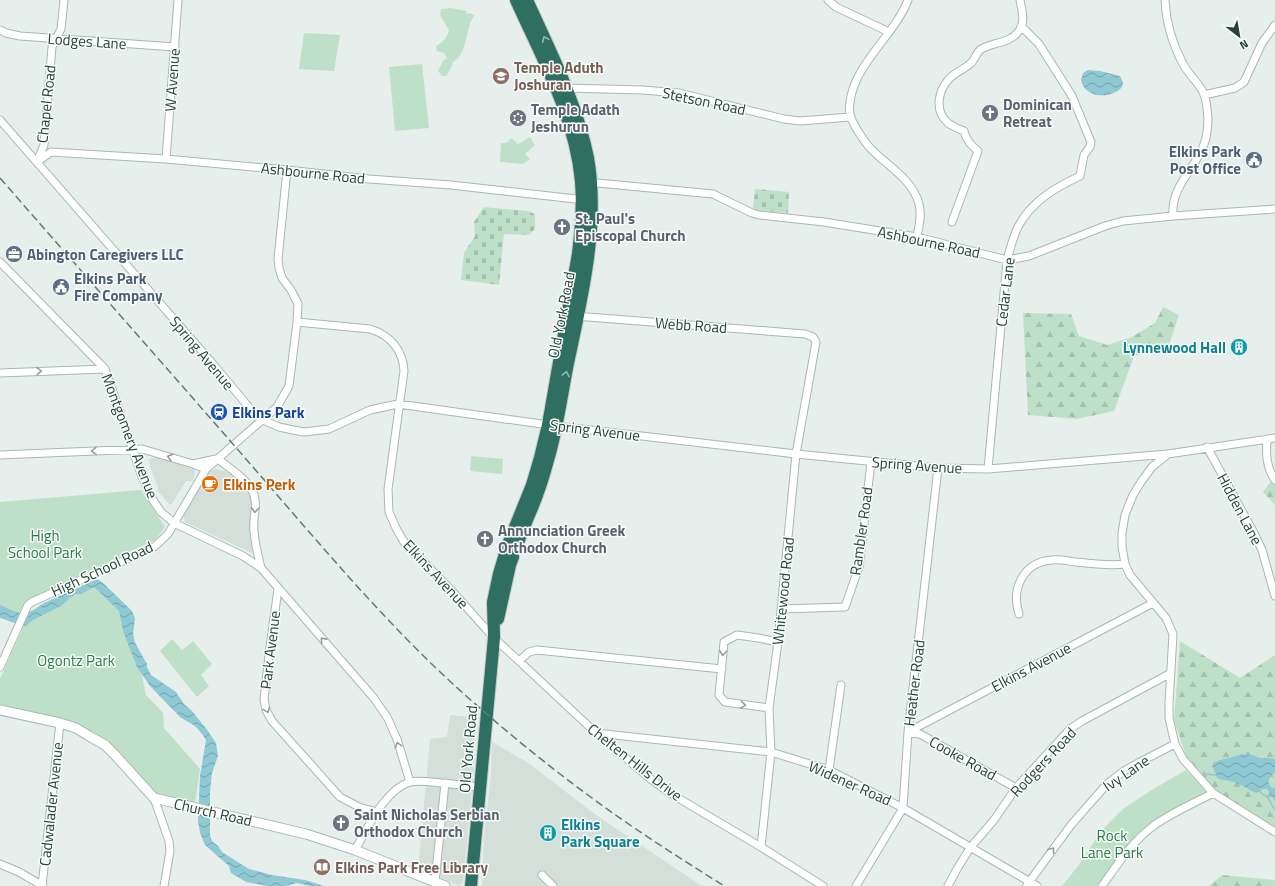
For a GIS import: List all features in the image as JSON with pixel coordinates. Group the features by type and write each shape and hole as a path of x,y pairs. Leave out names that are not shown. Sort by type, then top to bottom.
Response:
{"highway":[{"name":"Old York Road","path":"516,0 561,88"},
{"name":"Old York Road","path":"471,886 494,638 493,602 507,547 532,484 552,426 572,315 589,249 586,182 561,88 527,0"}],"street":[{"name":"Chapel Road","path":"37,162 44,145 52,47 61,29 64,0"},
{"name":"W Avenue","path":"166,159 178,0"},
{"path":"828,0 836,7 890,32"},
{"path":"908,0 890,32 862,70 855,84 850,102 850,117 859,134 866,143 907,182 914,192 919,203 920,210 918,237"},
{"path":"952,222 978,150 971,145 964,132 946,121 939,105 941,92 949,78 972,62 980,50 1017,34 1022,26 1023,15 1020,0"},
{"path":"1165,0 1168,23 1178,52 1185,67 1204,95 1208,117 1206,137 1198,157 1177,191 1173,204 1173,216"},
{"path":"1204,95 1235,88 1244,82 1262,43 1275,24"},
{"name":"Cedar Lane","path":"988,469 1007,260 1018,228 1027,213 1042,198 1060,186 1080,176 1084,155 1090,147 1090,142 1072,96 1039,44 1022,26"},
{"name":"Lodges Lane","path":"0,30 20,36 174,47"},
{"name":"Stetson Road","path":"561,88 643,90 679,93 788,120 800,121 850,117"},
{"name":"Spring Avenue","path":"0,120 208,358 252,411 263,420 279,427 304,432 329,429 370,410 398,404 552,426 796,454 938,468 988,469 1168,454 1275,438"},
{"name":"Ashbourne Road","path":"37,162 51,152 166,159 369,179 450,185 586,200"},
{"path":"0,455 142,449 206,469 277,407 289,386 298,322 298,304 291,290 282,278 278,260 288,170"},
{"name":"Ashbourne Road","path":"586,182 713,194 759,215 824,222 918,237 1007,260 1030,256 1112,224 1128,220 1275,208"},
{"name":"Montgomery Avenue","path":"0,262 105,369 141,474 151,497 161,512 174,523 243,556 261,568"},
{"name":"Webb Road","path":"572,315 805,334 813,337"},
{"name":"Elkins Avenue","path":"298,322 370,329 380,332 386,336 397,348 404,363 404,371 398,404 388,489 389,512 404,542 452,591 494,638 520,661"},
{"name":"Whitewood Road","path":"762,847 771,752 769,708 778,642 796,454 816,347 816,342 813,337"},
{"path":"0,372 105,369"},
{"path":"1267,439 1266,458 1269,469 1275,480"},
{"name":"Hidden Lane","path":"1207,447 1262,550 1275,596"},
{"path":"1168,454 1146,475 1133,495 1127,507 1122,533 1122,546 1125,564 1130,575 1166,618 1173,634 1169,718 1175,744 1183,759 1213,793 1275,832"},
{"path":"193,464 218,459"},
{"path":"218,459 244,481 253,493 256,502 254,529 256,548 261,568 373,697 387,718 396,739 410,782"},
{"name":"Rambler Road","path":"781,608 845,607 859,567 871,462"},
{"name":"Heather Road","path":"856,886 903,808 908,732 938,468"},
{"name":"High School Road","path":"0,667 28,606 32,602 154,547 168,534 206,469"},
{"path":"1019,614 1016,601 1019,582 1028,570 1036,564 1053,560 1105,565 1125,564"},
{"name":"Park Avenue","path":"278,589 264,699 266,710 272,720 340,797 359,807 377,812"},
{"name":"Elkins Avenue","path":"908,732 1153,603"},
{"path":"769,708 725,702 719,695 724,642 737,636 778,642"},
{"path":"520,661 529,652 537,650 722,669"},
{"name":"Chelten Hills Drive","path":"520,661 596,733 652,780 673,795 762,847 823,886"},
{"name":"Rodgers Road","path":"948,886 970,848 994,820 1016,788 1070,729 1171,673"},
{"path":"829,770 840,685"},
{"name":"Church Road","path":"0,710 76,728 105,745 116,755 154,798 306,834 355,850 445,886"},
{"name":"Cadwalader Avenue","path":"43,886 60,723"},
{"name":"Cooke Road","path":"908,732 920,734 1016,788"},
{"name":"Widener Road","path":"596,733 771,752 829,770 903,808 1027,884 1037,886"},
{"name":"Ivy Lane","path":"1027,884 1070,825 1107,784 1135,765 1175,744"},
{"path":"355,850 377,812 389,796 399,787 410,782 421,781 480,787"},
{"path":"435,882 445,783"},
{"path":"1102,886 1121,859 1147,831 1170,816 1213,793"},
{"path":"154,798 170,841 170,851 164,886"},
{"path":"0,864 19,872 43,886"},
{"path":"542,875 553,886"}],"shaded area":[{"path":"157,457 195,470 193,481 186,481 170,505 157,490 158,488 150,466 149,459"},
{"path":"216,469 225,471 238,478 247,488 252,503 250,517 252,553 185,522 183,515 208,472"},
{"path":"450,715 475,717 477,722 463,883 459,886 418,870 430,739 447,737"},
{"path":"492,742 527,762 596,815 702,886 482,886 484,837 491,774"}],"green space":[{"path":"451,8 466,11 467,14 470,13 474,15 470,23 463,50 453,62 446,76 442,76 438,71 443,61 447,58 444,53 437,51 436,46 444,40 449,30 440,15 441,9"},
{"path":"304,33 340,35 334,71 299,69"},
{"path":"422,64 429,128 395,131 389,67"},
{"path":"530,137 535,145 525,154 530,159 523,164 500,162 501,143 506,143 512,138 518,144"},
{"path":"755,189 789,192 788,213 753,210"},
{"path":"484,207 527,211 535,214 535,229 529,235 504,234 499,285 461,280 464,253 475,236 474,222"},
{"path":"1163,307 1179,315 1169,345 1134,356 1114,411 1077,419 1028,415 1023,313 1071,314 1079,336 1107,345 1132,337 1155,323"},
{"path":"471,456 503,459 502,474 470,471"},
{"path":"1275,476 1275,505 1263,492"},
{"name":"High School Park","path":"141,490 165,527 155,540 26,602 18,614 0,615 0,502"},
{"name":"Ogontz Park","path":"93,583 117,601 132,627 146,695 163,713 164,728 200,769 195,803 157,794 112,745 75,722 0,705 0,679 30,612"},
{"path":"172,639 182,650 193,641 212,664 201,675 209,686 197,697 160,651"},
{"path":"1180,641 1240,678 1275,655 1275,829 1218,792 1186,756 1174,720"},
{"name":"Rock Lane Park","path":"1186,770 1205,791 1204,795 1154,822 1100,886 1062,886 1078,866 1101,831 1123,809"},
{"path":"1222,875 1275,880 1275,886 1209,886"}],"water":[{"path":"1088,70 1100,71 1120,76 1123,83 1122,87 1111,94 1092,94 1083,86 1081,80 1083,73"},
{"path":"97,579 132,611 135,618 133,634 134,641 147,664 151,675 176,692 216,743 218,756 212,773 210,791 210,835 212,841 222,852 249,869 272,875 305,880 324,886 310,886 297,883 285,886 268,886 246,882 231,873 229,866 205,845 200,833 198,821 200,776 206,740 195,726 180,717 150,686 137,667 123,631 119,611 94,587 81,594 76,594 61,606 33,620 26,626 0,618 0,605 25,614 44,603"},
{"path":"1243,754 1253,755 1260,758 1275,759 1275,773 1269,779 1269,784 1275,788 1275,801 1267,789 1263,789 1257,793 1231,781 1217,778 1213,767 1217,761"}],"waterway":[{"path":"1206,774 1216,775"},
{"path":"1259,791 1268,798 1275,810"}],"railway":[{"path":"0,178 347,575 426,659 504,729 574,785 641,833 724,886"}],"place":[{"name":"Temple Aduth Joshuran","path":"501,76"},
{"name":"Dominican Retreat","path":"990,113"},
{"name":"Temple Adath Jeshurun","path":"518,118"},
{"name":"Elkins Park Post Office","path":"1254,160"},
{"name":"St. Paul's Episcopal Church","path":"562,227"},
{"name":"Abington Caregivers LLC","path":"14,254"},
{"name":"Elkins Park Fire Company","path":"61,287"},
{"name":"Lynnewood Hall","path":"1239,347"},
{"name":"Elkins Park","path":"219,412"},
{"name":"Elkins Perk","path":"210,484"},
{"name":"Annunciation Greek Orthodox Church","path":"485,539"},
{"name":"Saint Nicholas Serbian Orthodox Church","path":"341,823"},
{"name":"Elkins Park Square","path":"548,833"},
{"name":"Elkins Park Free Library","path":"322,867"}]}
